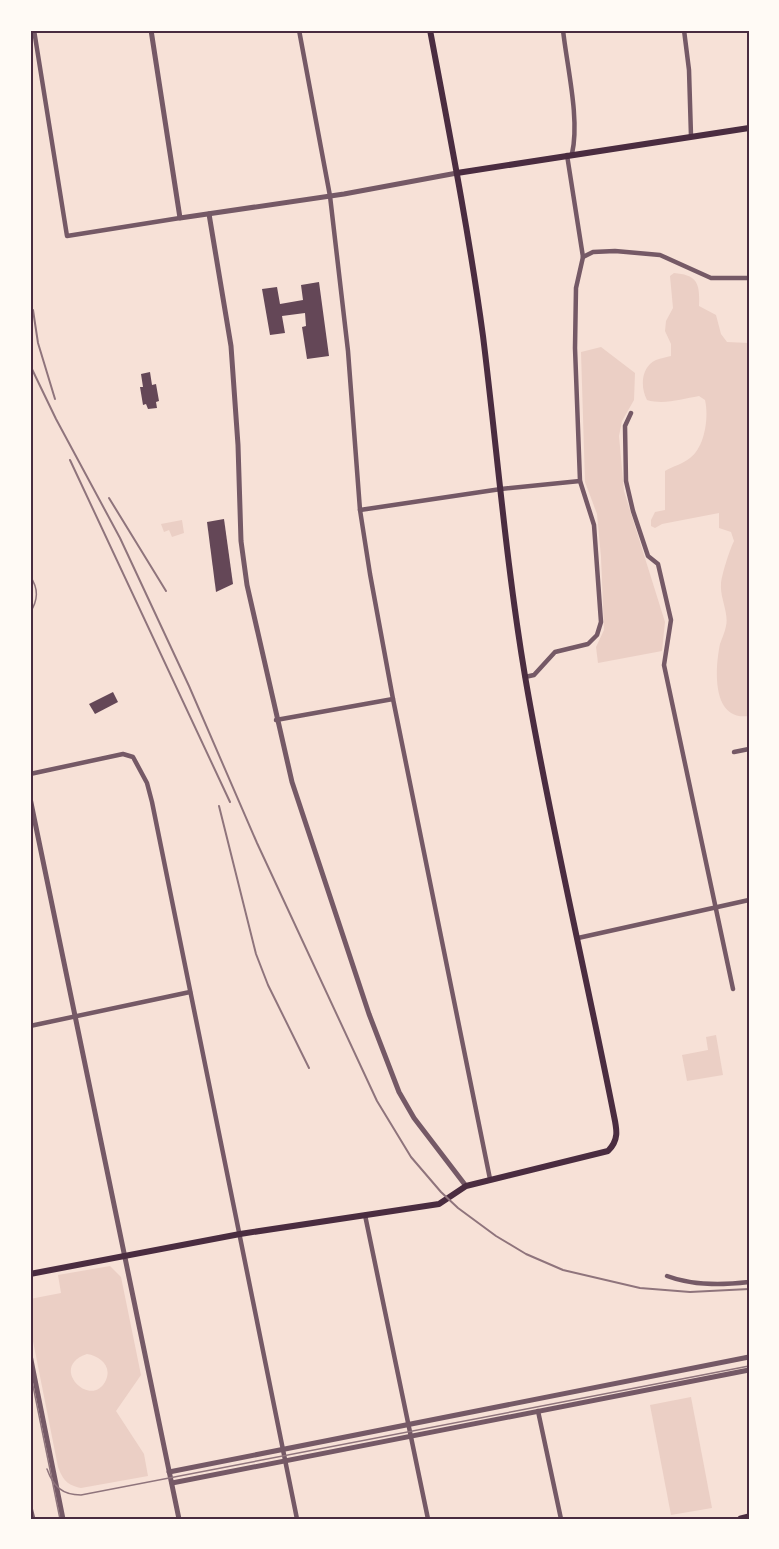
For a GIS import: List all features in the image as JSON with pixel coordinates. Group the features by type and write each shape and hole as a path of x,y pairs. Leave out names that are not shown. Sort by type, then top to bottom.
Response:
{"main road":[{"path":"30,1274 240,1234 440,1204 466,1186 608,1151 615,1144 617,1134 525,677 513,599 482,333 457,173 430,30"},
{"path":"457,173 749,128"},
{"path":"741,1519 749,1517"}],"street":[{"path":"34,30 67,236 330,196 457,173"},
{"path":"150,30 180,218"},
{"path":"299,30 330,196 348,351 360,510 393,699 490,1179"},
{"path":"525,677 534,675 555,652 588,644 597,635 601,622 594,525 580,480 575,336 576,288 583,257 569,155 575,135 563,30"},
{"path":"684,30 689,70 691,136"},
{"path":"209,214 231,346 242,552 276,720 292,782 388,1066 399,1092 414,1118 466,1186"},
{"path":"583,257 593,252 615,250 660,255 711,278 749,278"},
{"path":"631,413 625,426 626,481 648,556 658,564 671,620 664,665 733,989"},
{"path":"360,510 580,480"},
{"path":"276,720 393,699"},
{"path":"734,752 749,749"},
{"path":"30,774 128,754 138,763 147,783 297,1519"},
{"path":"30,798 179,1519"},
{"path":"578,938 749,900"},
{"path":"30,1026 190,992"},
{"path":"365,1215 428,1519"},
{"path":"667,1276 682,1282 708,1284 749,1282"},
{"path":"30,1355 63,1519"},
{"path":"169,1472 749,1357"},
{"path":"172,1483 749,1370"},
{"path":"538,1411 561,1519"},
{"path":"30,1507 33,1519"}],"shaded area":[{"path":"674,273 688,276 696,282 699,306 716,315 721,334 727,342 749,343 749,716 737,715 728,710 718,691 718,654 727,621 721,581 734,541 731,532 719,528 719,513 662,524 655,528 651,526 655,512 665,510 665,471 684,462 695,453 705,431 706,423 705,400 699,396 660,402 647,400 643,389 643,378 647,367 656,360 671,356 671,344 665,331 666,321 673,308 670,276"},
{"path":"601,347 635,373 634,400 622,421 619,436 624,491 665,622 662,651 598,663 596,647 604,630 601,557 597,514 585,482 581,352"},
{"path":"182,520 184,533 172,537 169,530 164,532 161,524"},
{"path":"716,1035 723,1075 687,1081 682,1055 708,1050 706,1037"},
{"path":"110,1266 121,1277 141,1375 116,1411 144,1454 148,1476 81,1488 69,1483 60,1472 30,1326 30,1299 61,1293 58,1275","holes":["87,1354 104,1362 107,1370 106,1380 100,1388 92,1391 76,1384 71,1368 76,1360"]},
{"path":"691,1397 712,1508 671,1515 650,1405"}],"building":[{"path":"319,282 329,356 307,359 302,327 306,326 305,313 282,316 285,333 270,335 262,289 277,287 280,304 303,300 301,285"},
{"path":"150,372 152,385 156,384 159,401 156,402 157,408 148,409 146,404 143,405 140,387 143,387 141,374"},
{"path":"224,519 233,584 216,592 207,522"},
{"path":"113,692 118,702 95,714 89,704"}],"tram line":[{"path":"30,576 35,585 36,594 35,604 30,613"},
{"path":"47,1469 55,1485 63,1491 81,1495 749,1366"},
{"path":"30,1371 60,1519"}],"railway":[{"path":"33,310 38,343 55,399"},
{"path":"30,365 56,419 120,538 189,686 257,843 377,1101 411,1157 458,1208 496,1236 526,1254 563,1270 640,1288 690,1292 749,1289"},
{"path":"70,460 230,802"},
{"path":"109,498 166,591"},
{"path":"219,806 256,954 268,985 309,1068"}]}
